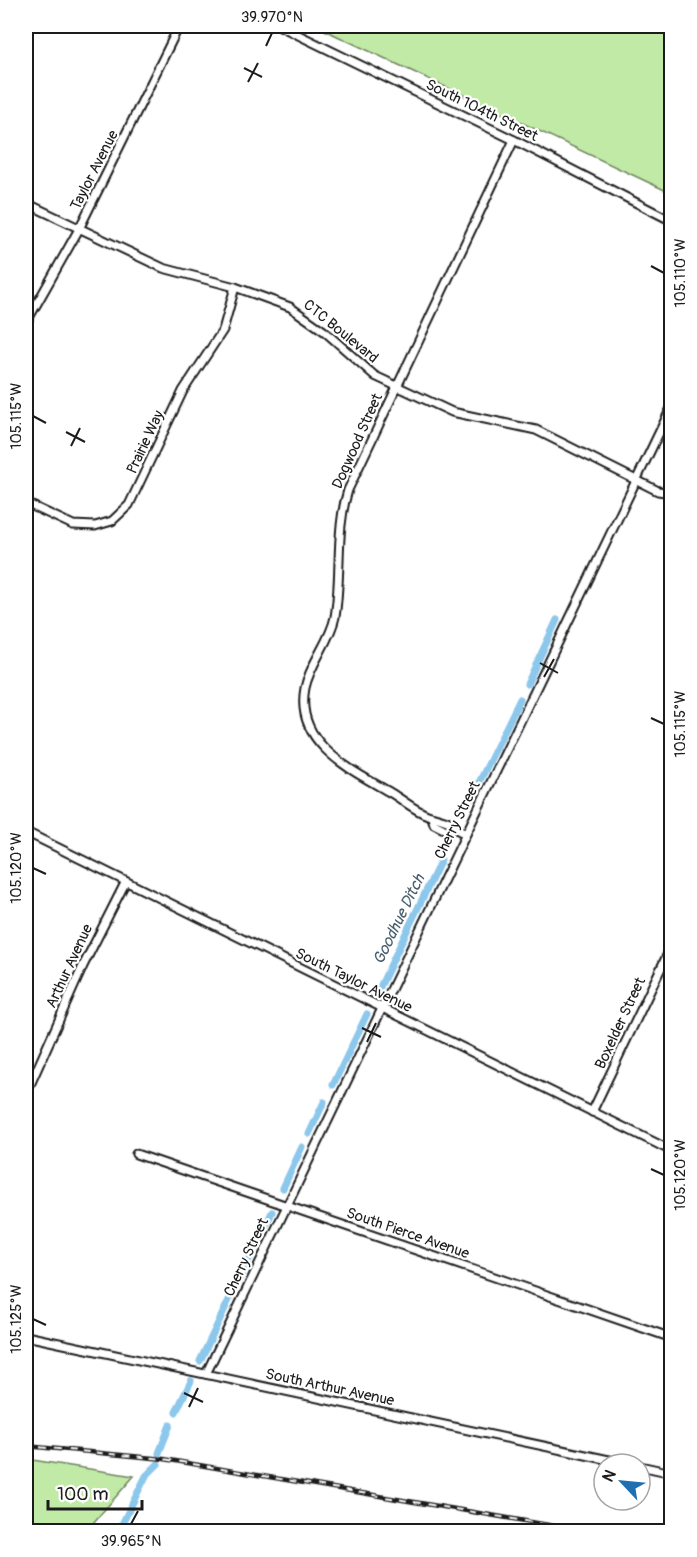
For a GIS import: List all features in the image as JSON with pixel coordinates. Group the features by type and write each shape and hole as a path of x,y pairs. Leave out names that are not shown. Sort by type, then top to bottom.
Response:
{"street":[{"name":"Taylor Avenue","path":"26,323 79,229 179,26"},
{"name":"South 104th Street","path":"280,26 514,140 672,221"},
{"name":"Dogwood Street","path":"466,834 454,828 448,831 434,824 432,817 336,760 322,748 311,732 305,711 305,689 336,610 341,514 346,496 514,140"},
{"name":"CTC Boulevard","path":"26,203 163,268 235,287 296,310 368,371 453,412 536,430 658,491 672,494"},
{"name":"Prairie Way","path":"26,502 73,525 95,526 112,520 129,505 183,391 223,330 235,287"},
{"name":"Cherry Street","path":"206,1374 672,406"},
{"name":"South Taylor Avenue","path":"26,832 125,883 672,1151"},
{"name":"Arthur Avenue","path":"26,1094 82,966 125,883"},
{"name":"Boxelder Street","path":"592,1112 672,945"},
{"name":"South Pierce Avenue","path":"136,1154 672,1338"},
{"name":"South Arthur Avenue","path":"26,1336 592,1456"},
{"path":"652,1469 672,1473"}],"green space":[{"path":"316,26 671,26 671,193"},
{"path":"26,1459 134,1476 86,1531 26,1531"}],"waterway":[{"name":"Goodhue Ditch","path":"527,684 557,620"},
{"name":"Goodhue Ditch","path":"471,799 520,699"},
{"name":"Goodhue Ditch","path":"379,989 441,860"},
{"name":"Goodhue Ditch","path":"333,1085 367,1014"},
{"name":"Goodhue Ditch","path":"309,1134 324,1102"},
{"name":"Goodhue Ditch","path":"283,1188 302,1147"},
{"name":"Goodhue Ditch","path":"258,1242 272,1212"},
{"name":"Goodhue Ditch","path":"235,1287 252,1253"},
{"name":"Goodhue Ditch","path":"200,1361 229,1300"},
{"name":"Goodhue Ditch","path":"176,1412 191,1381"},
{"name":"Goodhue Ditch","path":"159,1453 170,1425"},
{"name":"Goodhue Ditch","path":"118,1532 146,1476 158,1464"}],"railway":[{"path":"26,1446 164,1459 589,1532"}]}
